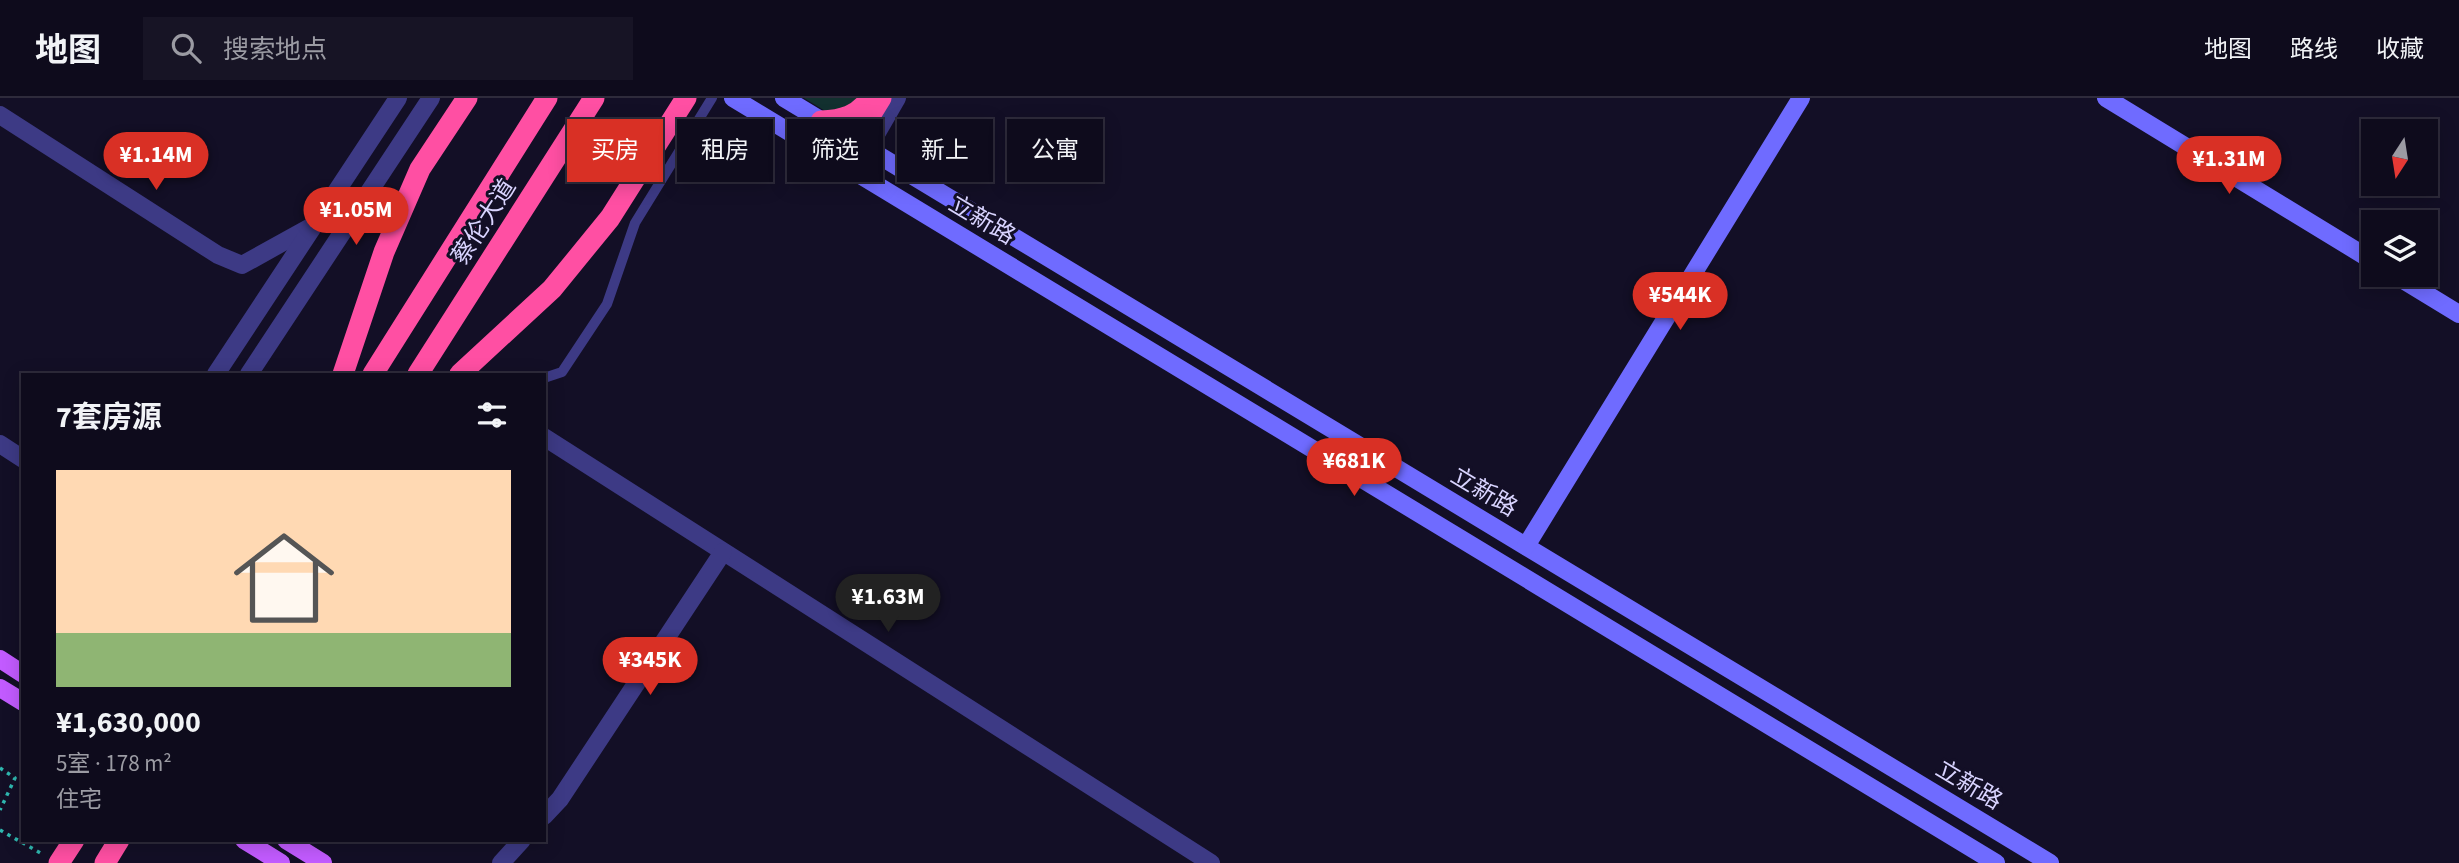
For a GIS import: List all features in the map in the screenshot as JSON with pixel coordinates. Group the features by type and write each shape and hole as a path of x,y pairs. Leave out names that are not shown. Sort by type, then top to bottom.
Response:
{"highway":[{"path":"343,373 384,252 420,169 467,98"},
{"name":"蔡伦大道","path":"374,373 547,98"},
{"name":"蔡伦大道","path":"419,373 594,98"},
{"path":"461,373 552,289 594,238 610,218 686,98"},
{"path":"846,119 864,107 870,98"},
{"path":"872,119 881,98"},
{"path":"53,860 72,842"},
{"path":"104,863 118,842"}],"main road":[{"name":"立新路","path":"733,98 787,130"},
{"name":"立新路","path":"784,98 818,119"},
{"path":"1526,546 1801,98"},
{"path":"2106,98 2361,254"},
{"name":"立新路","path":"883,159 2050,863"},
{"name":"立新路","path":"872,182 1996,863"},
{"path":"2415,287 2459,314"},
{"path":"0,659 21,671"},
{"path":"0,688 21,701"},
{"path":"247,842 281,863"},
{"path":"289,842 323,863"}],"street":[{"path":"217,373 398,98"},
{"path":"250,373 431,98"},
{"path":"881,119 897,98"},
{"path":"0,115 218,255 242,265 314,225"},
{"path":"546,438 1211,863"},
{"path":"0,444 21,457"},
{"path":"546,814 560,799 723,552"},
{"path":"501,863 520,842"}],"lane":[{"path":"546,377 562,372 607,304 635,223 712,98"}],"path":[{"path":"0,768 15,778 0,810"},
{"path":"0,830 21,842"},
{"path":"21,842 53,860"}],"green space":[{"path":"804,98 857,98 850,106 830,114"}]}
